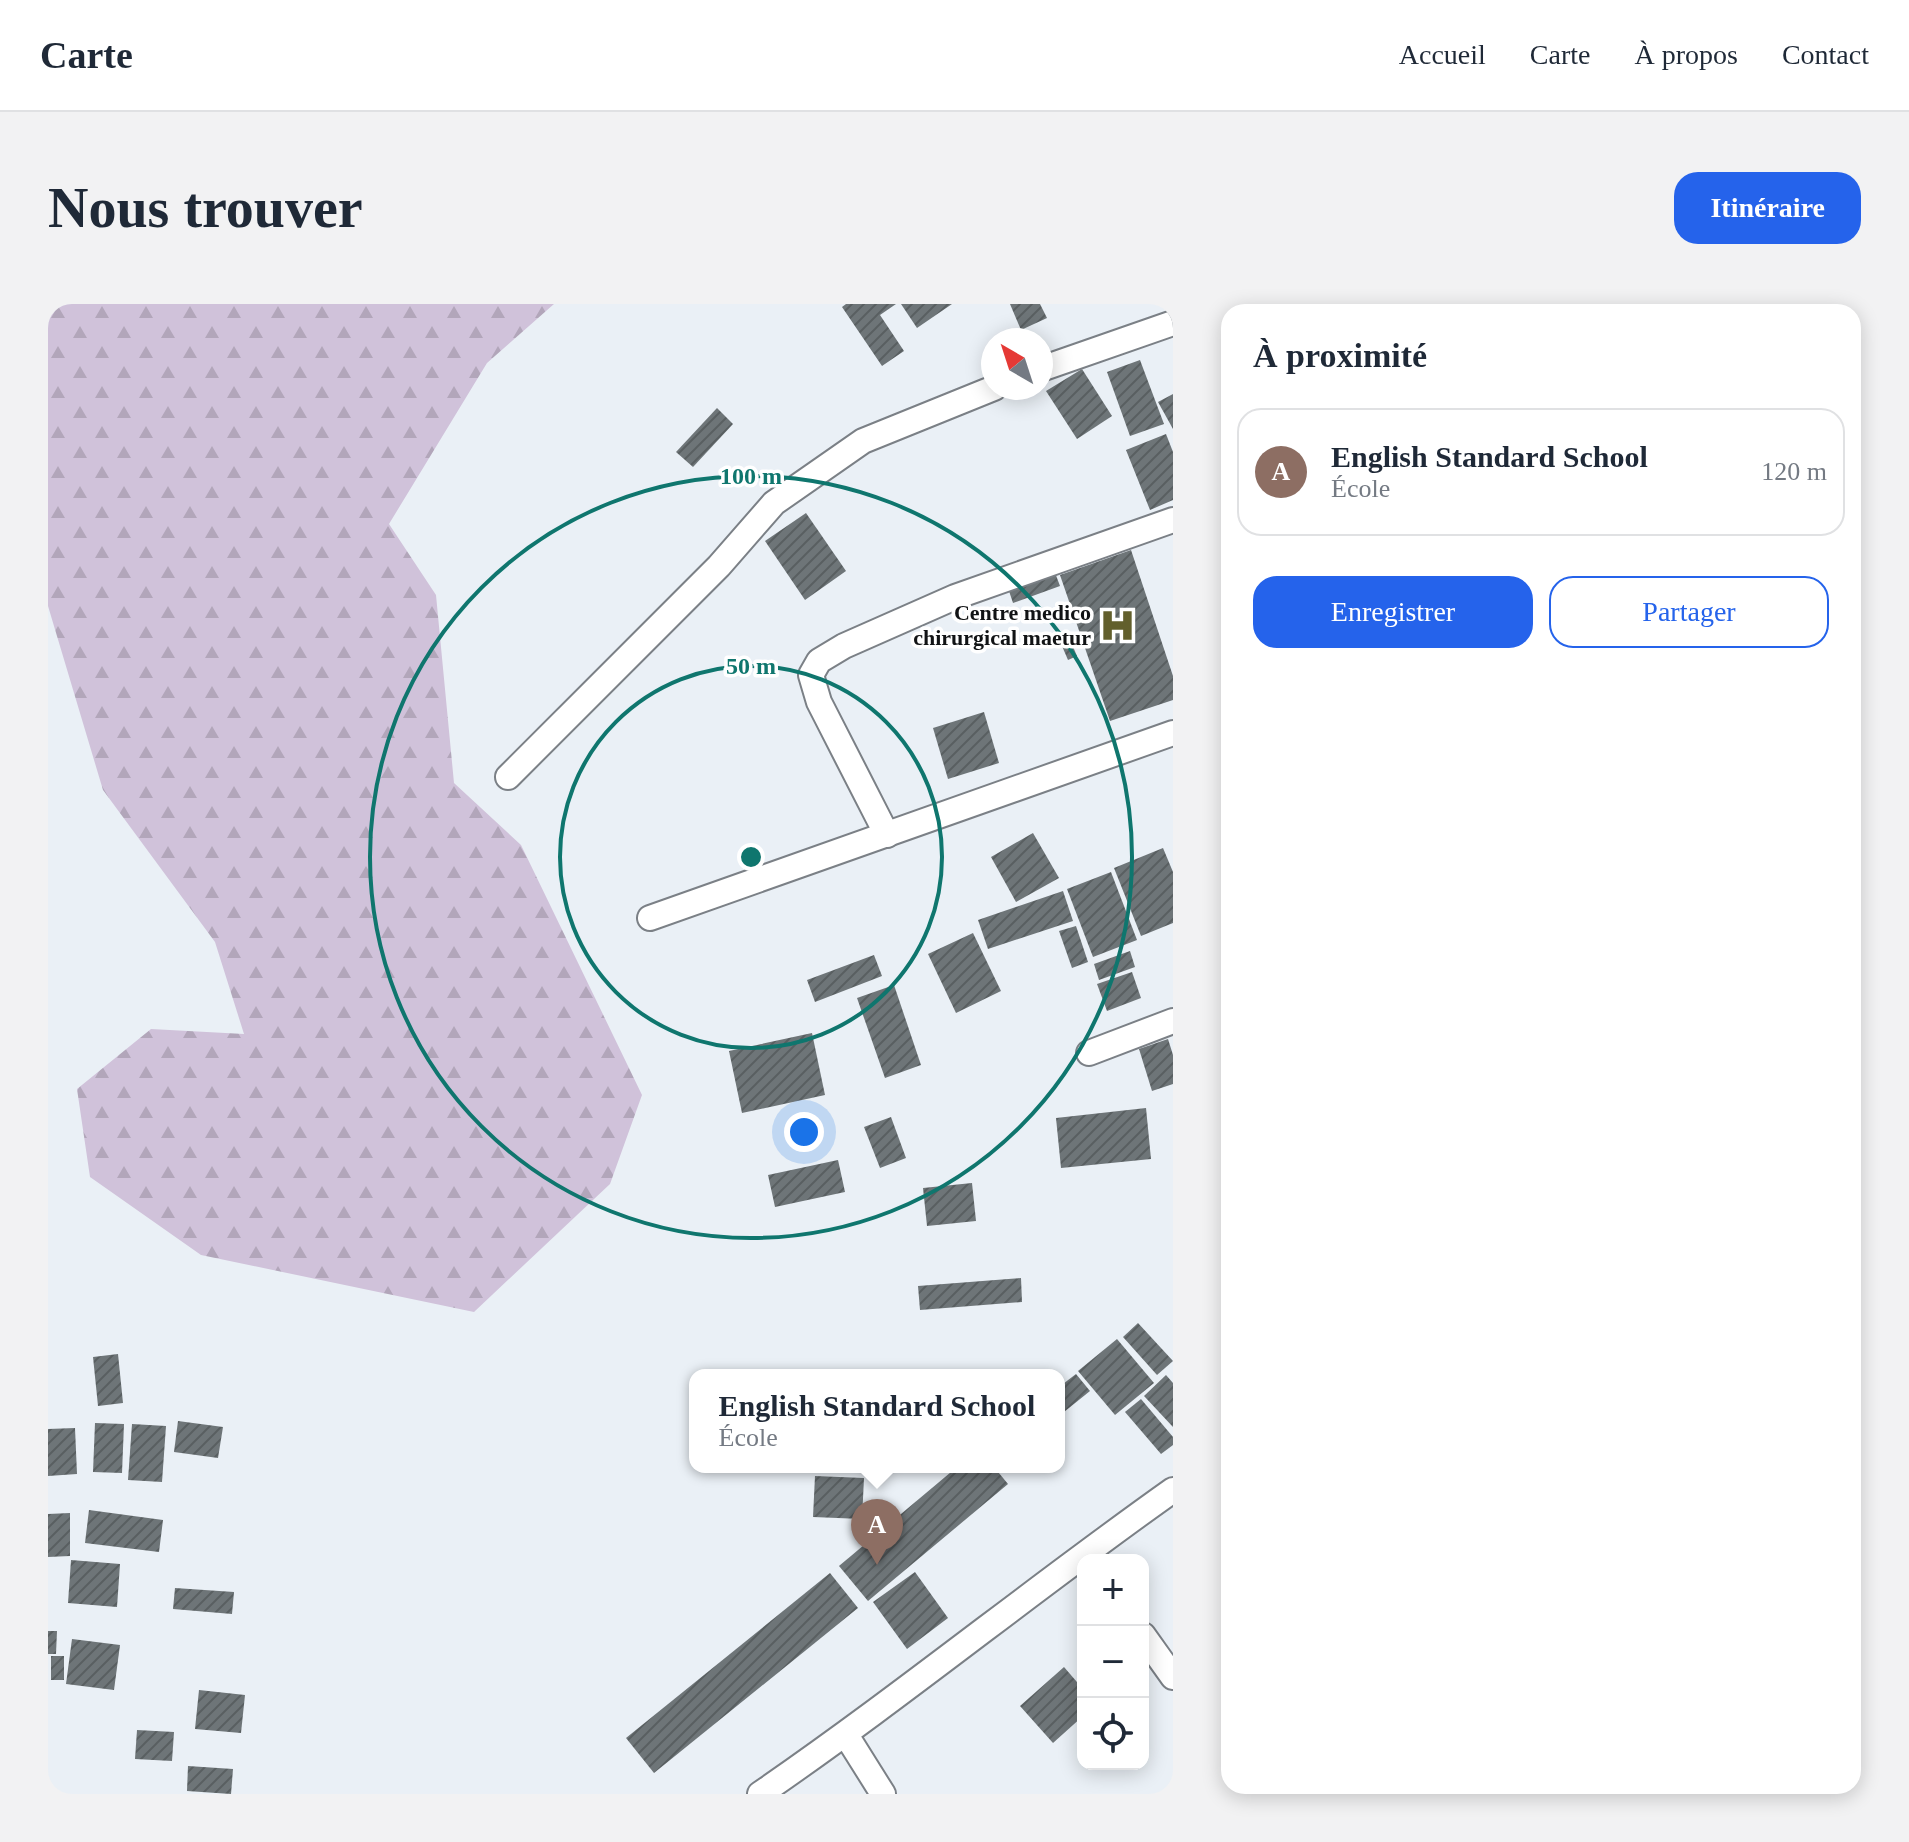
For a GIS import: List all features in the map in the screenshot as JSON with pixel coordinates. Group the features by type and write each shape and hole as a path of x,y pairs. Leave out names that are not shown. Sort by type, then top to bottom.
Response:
{"street":[{"path":"1053,365 1173,323"},
{"path":"508,777 719,566 774,503 863,441 981,393"},
{"path":"887,835 819,702 811,675 819,661 844,646 968,592 1173,520"},
{"path":"650,918 1173,733"},
{"path":"1089,1053 1173,1021"},
{"path":"1090,1554 1173,1490"},
{"path":"760,1794 846,1735 1077,1564"},
{"path":"1149,1643 1173,1677"},
{"path":"846,1735 883,1794"}],"green space":[{"path":"48,304 554,304 487,363 389,524 436,595 454,783 521,845 642,1095 610,1184 474,1312 201,1255 90,1177 77,1089 151,1029 244,1034 215,942 103,790 48,606"}],"building":[{"path":"846,304 896,304 880,315 904,351 882,366 842,307"},
{"path":"901,304 952,304 917,328"},
{"path":"1010,304 1040,304 1047,318 1020,328"},
{"path":"1140,360 1164,424 1130,436 1107,372"},
{"path":"1082,369 1112,416 1077,439 1052,400 1053,387"},
{"path":"1173,394 1173,429 1158,402"},
{"path":"717,408 733,424 693,467 676,452"},
{"path":"1166,434 1173,452 1173,500 1150,510 1126,450"},
{"path":"806,513 846,571 805,600 765,541"},
{"name":"Centre medico chirurgical maetur","path":"1131,550 1173,676 1173,700 1110,721 1060,575"},
{"path":"1054,570 1060,586 1013,603 1008,588"},
{"path":"1068,635 1077,656 1068,660 1059,639"},
{"path":"984,712 999,763 948,779 933,728"},
{"path":"1033,833 1059,878 1016,902 991,857"},
{"path":"1163,848 1173,872 1173,923 1141,936 1114,868"},
{"path":"1111,872 1137,940 1093,957 1067,889"},
{"path":"1063,891 1073,921 988,949 978,920"},
{"path":"1076,926 1088,962 1072,968 1059,931"},
{"path":"973,933 1001,991 956,1013 928,954"},
{"path":"1130,951 1135,967 1099,980 1094,964"},
{"path":"874,955 882,976 815,1002 807,980"},
{"path":"1132,972 1141,998 1107,1011 1097,984"},
{"path":"894,985 921,1065 885,1078 857,998"},
{"path":"812,1033 825,1095 742,1113 729,1051"},
{"path":"1168,1039 1173,1055 1173,1084 1152,1091 1139,1049"},
{"path":"1146,1108 1151,1159 1061,1168 1056,1118"},
{"path":"891,1117 906,1158 880,1168 864,1127"},
{"path":"838,1160 845,1192 775,1207 768,1175"},
{"path":"972,1183 976,1221 927,1226 923,1188"},
{"path":"1021,1278 1022,1302 920,1310 918,1286"},
{"path":"1138,1323 1173,1361 1157,1375 1123,1337"},
{"path":"1117,1339 1154,1383 1115,1415 1078,1371"},
{"path":"118,1354 123,1403 98,1406 93,1357"},
{"path":"1076,1374 1090,1391 1065,1411 1065,1382"},
{"path":"1166,1375 1173,1383 1173,1427 1144,1396"},
{"path":"1141,1399 1173,1437 1173,1445 1161,1454 1125,1412"},
{"path":"178,1421 223,1427 218,1458 174,1452"},
{"path":"95,1423 124,1424 122,1473 93,1472"},
{"path":"132,1424 166,1426 162,1482 128,1480"},
{"path":"75,1428 77,1474 48,1476 48,1429"},
{"path":"950,1473 999,1473 1008,1484 868,1601 839,1566"},
{"path":"815,1476 864,1478 862,1519 813,1517"},
{"path":"89,1510 163,1520 159,1552 85,1543"},
{"path":"70,1513 70,1556 48,1557 48,1514"},
{"path":"71,1560 120,1564 117,1607 68,1603"},
{"path":"915,1572 948,1618 907,1649 873,1602"},
{"path":"830,1573 858,1608 654,1773 626,1738"},
{"path":"175,1588 234,1592 232,1614 173,1609"},
{"path":"48,1631 57,1631 56,1654 48,1654"},
{"path":"72,1639 120,1645 114,1690 66,1684"},
{"path":"51,1656 64,1656 64,1680 51,1680"},
{"path":"1064,1667 1077,1682 1077,1721 1053,1743 1020,1706"},
{"path":"199,1690 245,1695 241,1733 195,1729"},
{"path":"137,1730 174,1732 172,1761 135,1759"},
{"path":"188,1766 233,1769 231,1794 187,1791"}],"place":[{"name":"Centre medico chirurgical maetur","path":"1117,625"},
{"name":"English Standard School","path":"877,1565"}]}
